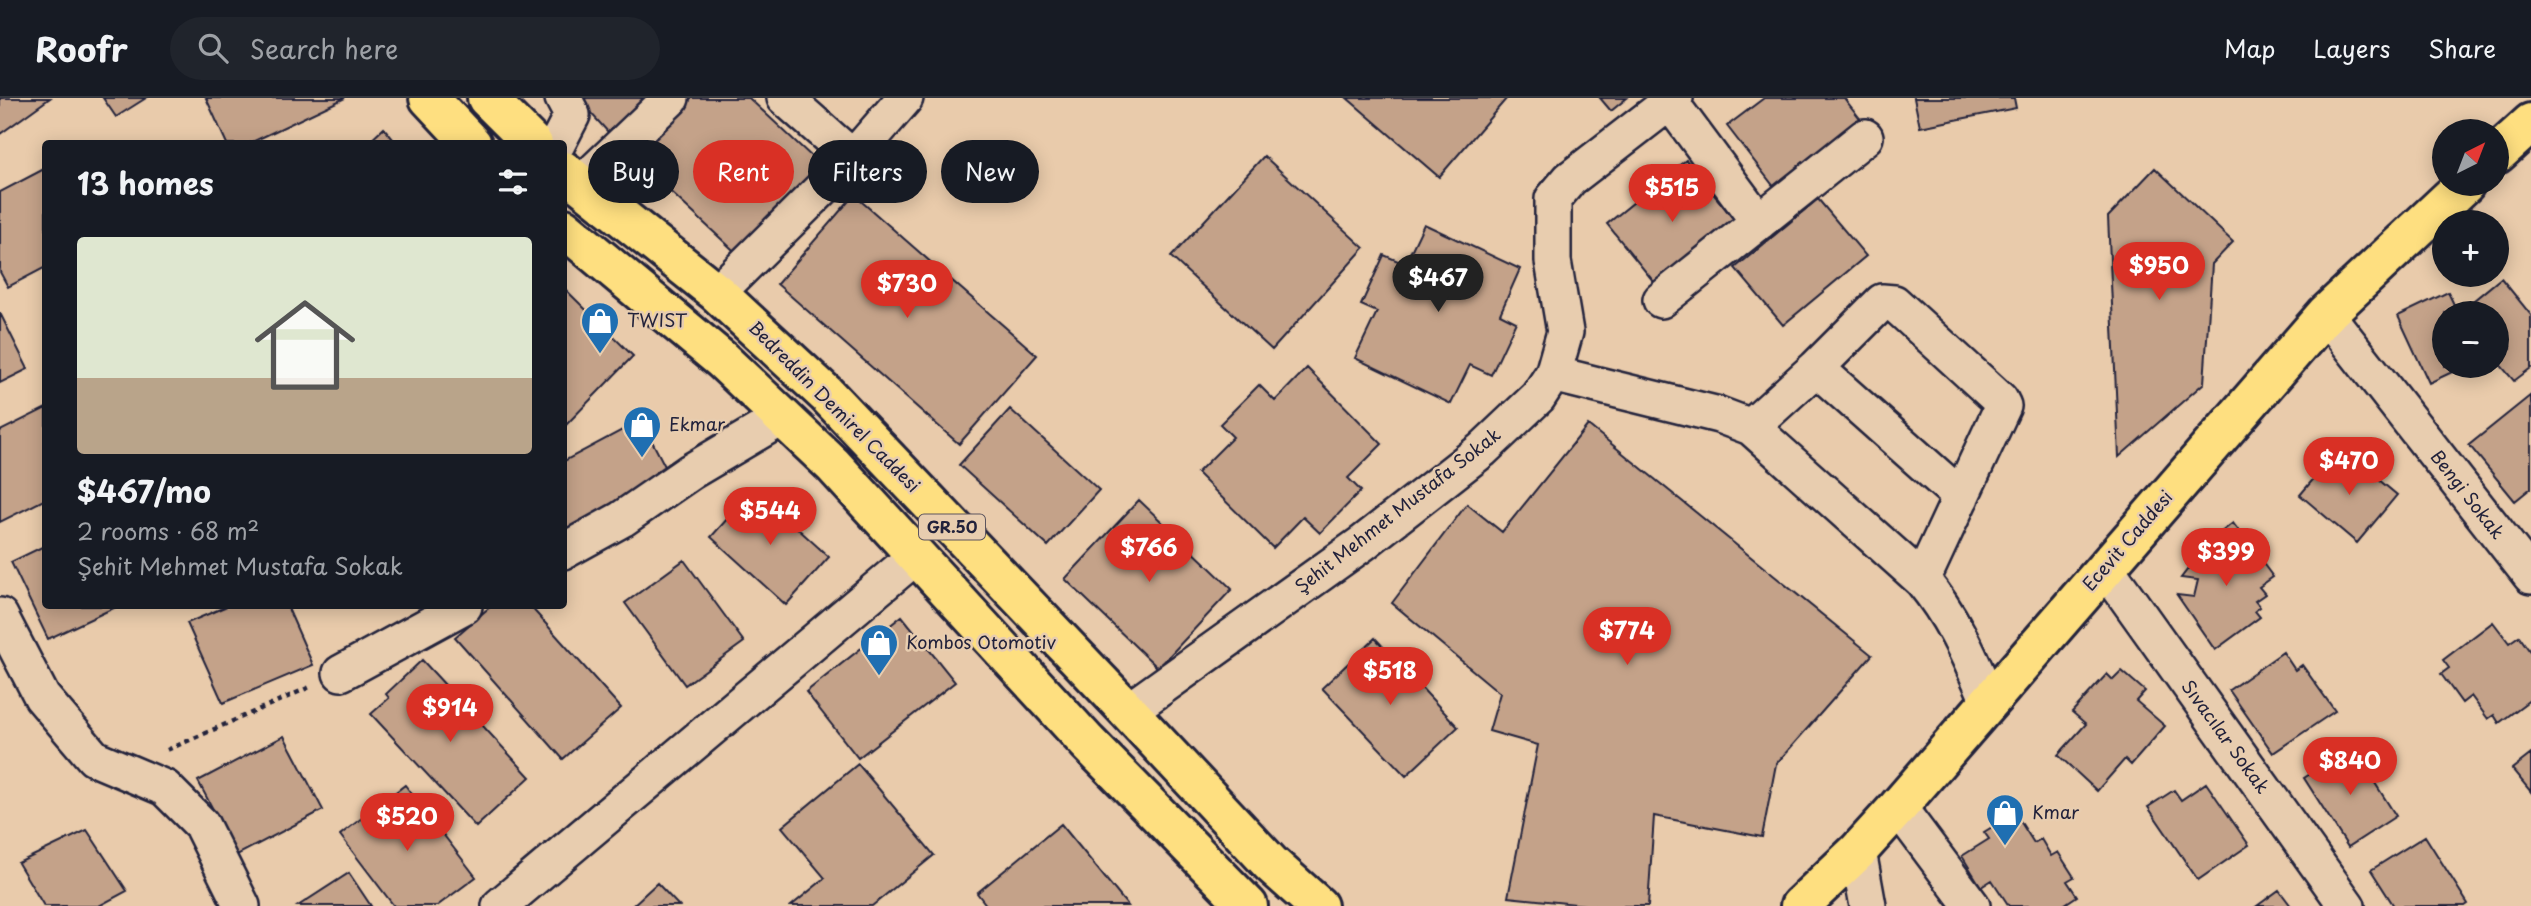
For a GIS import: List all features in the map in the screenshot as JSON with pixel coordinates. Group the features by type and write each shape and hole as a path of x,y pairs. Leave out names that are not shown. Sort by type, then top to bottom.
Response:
{"main road":[{"path":"429,98 468,140"},
{"path":"487,98 529,140"},
{"path":"2510,142 2531,123"},
{"name":"Bedreddin Demirel Caddesi","path":"572,178 717,293 826,394 1271,864 1318,906"},
{"name":"Ecevit Caddesi","path":"1800,906 1858,851 1898,807 2326,314 2452,196"},
{"name":"GR.50","path":"567,231 722,360 833,465 1087,742 1248,906"}],"street":[{"path":"559,140 572,115 563,98"},
{"path":"572,178 671,98"},
{"path":"785,98 833,140"},
{"path":"869,140 905,98"},
{"path":"1673,100 1759,222"},
{"name":"Şehit Mehmet Mustafa Sokak","path":"1128,711 1363,543 1482,450 1538,397 1553,374 1565,332 1553,261 1553,199 1570,179 1673,100"},
{"path":"1661,300 1865,137"},
{"path":"717,293 808,203"},
{"path":"1751,427 1816,368 1882,302 1894,303 2000,400 2003,406 1922,580"},
{"name":"Bengi Sokak","path":"2326,314 2531,576"},
{"path":"1816,368 1961,496"},
{"path":"1553,374 1718,415 1751,427 1922,580 1944,608 1961,638 1989,701"},
{"path":"567,549 622,519 690,472 783,417"},
{"path":"500,906 916,556"},
{"name":"Sıvacılar Sokak","path":"2105,567 2347,906"},
{"path":"341,673 458,609"},
{"path":"0,616 42,697 94,758 165,788 201,824 242,906"},
{"path":"1898,807 1972,906"},
{"path":"1858,851 1868,906"}],"path":[{"path":"163,751 341,673"}],"building":[{"path":"0,98 50,98 0,134"},
{"path":"103,98 146,98 116,117"},
{"path":"206,98 345,98 256,140 225,140"},
{"path":"577,98 647,98 609,133"},
{"path":"691,98 749,98 794,140 693,140 693,203 794,203 794,140 808,153 808,193 745,261 679,200 679,140 652,140"},
{"path":"1347,98 1507,98 1439,177"},
{"path":"1600,98 1627,98 1611,111"},
{"path":"1764,98 1844,98 1862,121 1775,188 1727,126"},
{"path":"1914,98 2014,98 2016,108 1920,127"},
{"path":"384,128 394,140 371,140"},
{"path":"1264,156 1364,248 1272,350 1171,257"},
{"path":"1686,160 1737,223 1658,287 1607,224"},
{"path":"2155,168 2233,242 2212,264 2204,383 2119,457 2108,217"},
{"path":"42,170 42,269 8,287 0,272 0,192"},
{"path":"1818,199 1866,256 1783,325 1735,268"},
{"path":"847,203 863,203 1037,355 959,444 777,284"},
{"path":"1424,224 1520,269 1500,314 1516,322 1491,375 1470,365 1451,404 1355,358 1377,312 1361,305 1384,255 1405,264"},
{"path":"2490,287 2508,287 2531,315 2531,368 2514,381 2509,375 2509,301 2473,301"},
{"path":"567,291 633,356 567,424"},
{"path":"2448,292 2452,301 2432,301 2432,378 2440,378 2429,383 2398,316"},
{"path":"0,313 28,369 0,383"},
{"path":"1307,368 1382,444 1348,478 1361,491 1320,533 1303,517 1273,548 1197,473 1233,437 1220,424 1259,385 1275,401"},
{"path":"2531,395 2531,488 2515,501 2469,445"},
{"path":"1010,409 1099,490 1048,546 959,465"},
{"path":"42,410 42,501 0,522 0,431"},
{"path":"641,420 669,474 567,528 567,459"},
{"path":"1588,425 1872,655 1776,764 1762,837 1654,816 1648,906 1595,906 1508,897 1538,745 1489,731 1500,693 1392,603 1467,504 1502,532"},
{"path":"2348,454 2397,495 2357,543 2300,495 2327,463 2335,469"},
{"path":"754,489 829,557 786,605 711,537"},
{"path":"1139,500 1232,589 1158,668 1065,579"},
{"path":"2233,523 2273,577 2259,587 2265,594 2255,601 2260,607 2255,611 2260,617 2215,650 2177,595 2194,597 2198,580 2181,578 2191,565 2222,545 2216,536"},
{"path":"42,547 42,609 112,609 48,639 11,562"},
{"path":"684,560 744,642 685,685 625,603"},
{"path":"220,609 288,609 313,665 223,703 187,623"},
{"path":"488,609 533,609 621,708 563,759 455,637"},
{"path":"902,616 955,682 858,758 806,692"},
{"path":"2493,622 2509,643 2519,636 2531,653 2531,699 2499,723 2494,715 2488,719 2471,696 2462,703 2441,674 2449,668 2443,660"},
{"path":"1375,638 1458,727 1406,776 1322,688"},
{"path":"2283,652 2295,670 2302,665 2335,711 2273,753 2229,690"},
{"path":"422,660 530,777 476,827 371,714 389,698 386,694"},
{"path":"2122,671 2145,691 2136,701 2165,726 2131,765 2125,759 2097,791 2058,755 2086,724 2072,712 2107,674 2113,680"},
{"path":"284,736 323,810 237,855 198,781"},
{"path":"2352,747 2396,816 2348,847 2304,778"},
{"path":"2531,754 2531,792 2512,769"},
{"path":"858,764 934,855 872,906 791,906 825,878 782,827"},
{"path":"2206,783 2249,845 2198,880 2148,807 2174,790 2181,800"},
{"path":"405,785 476,877 437,906 394,906 340,835"},
{"path":"2015,813 2034,843 2041,839 2051,856 2058,852 2074,877 2067,881 2077,896 2062,906 2009,906 1992,880 1981,887 1962,856 1989,839 1984,832"},
{"path":"1061,824 1128,906 987,906 977,893"},
{"path":"87,830 127,891 99,906 44,906 18,863"},
{"path":"2425,836 2468,904 2465,906 2394,906 2371,870"},
{"path":"349,873 371,906 298,906"},
{"path":"657,883 679,906 632,906"},
{"path":"2279,890 2291,906 2257,906"}],"place":[{"name":"TWIST","path":"600,355"},
{"name":"Ekmar","path":"642,459"},
{"name":"Kombos Otomotiv","path":"879,677"},
{"name":"Kmar","path":"2005,847"}]}
